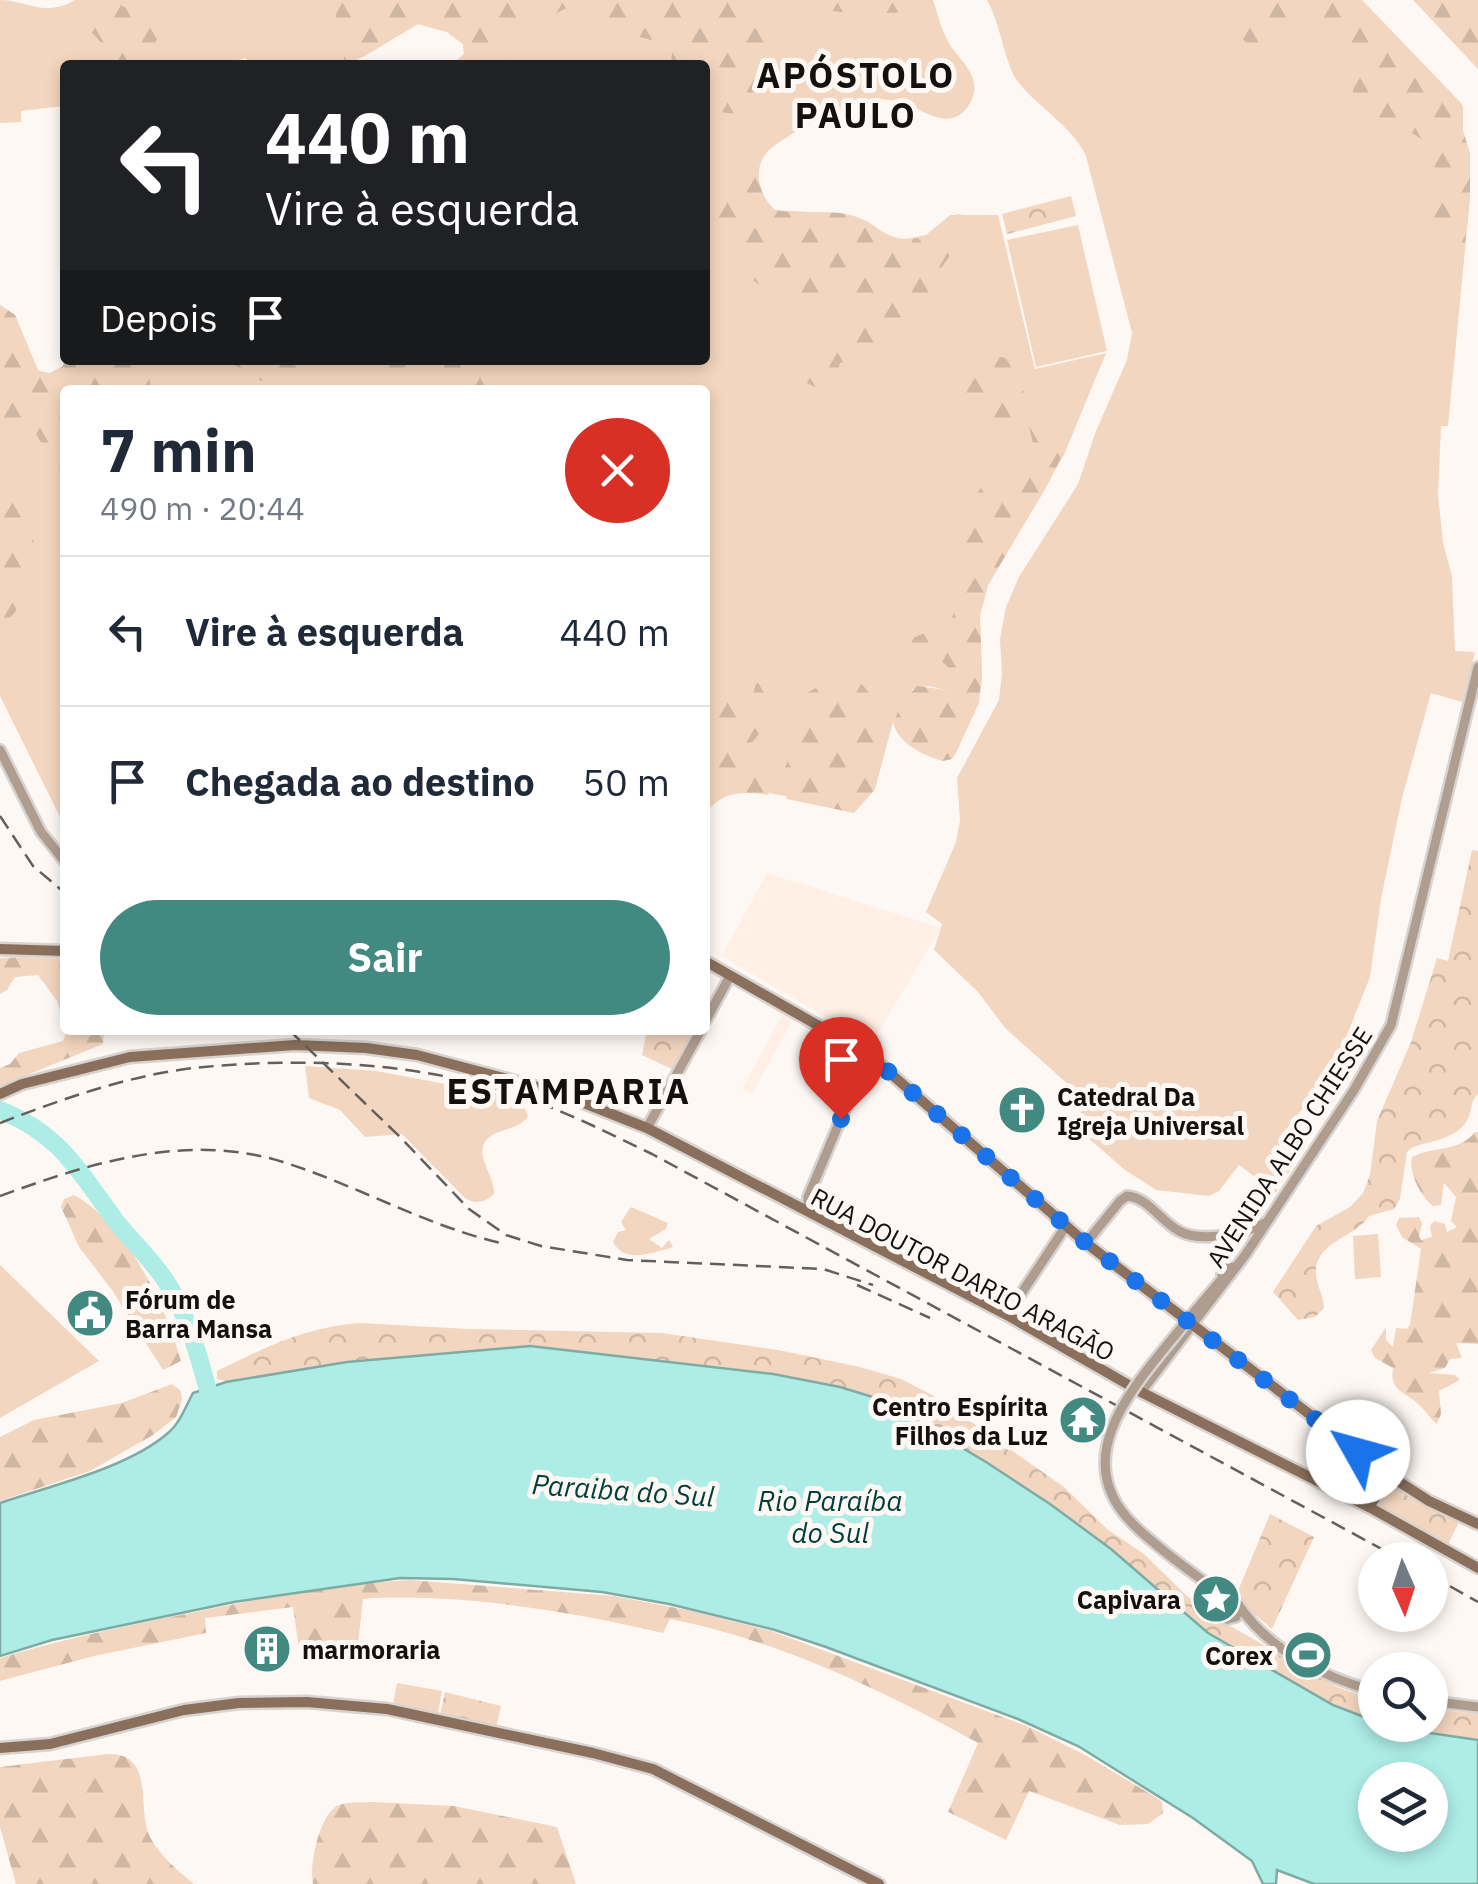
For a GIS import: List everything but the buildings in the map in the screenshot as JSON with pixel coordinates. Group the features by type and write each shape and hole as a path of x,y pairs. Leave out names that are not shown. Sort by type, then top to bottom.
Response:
{"main road":[{"path":"0,949 60,952"},
{"path":"710,964 868,1054 1086,1243 1390,1476 1428,1501 1478,1524"},
{"name":"RUA DOUTOR DARIO ARAGÃO","path":"0,1094 22,1084 100,1063 161,1052 296,1045 417,1055 556,1092 647,1128 1007,1315 1141,1392 1369,1507 1478,1568"},
{"path":"1369,1507 1390,1476"},
{"path":"0,1748 50,1744 184,1710 238,1703 307,1702 387,1709 594,1753 652,1770 879,1884"}],"street":[{"name":"AVENIDA ALBO CHIESSE","path":"1141,1392 1246,1254 1354,1090 1391,1025 1478,667"},
{"path":"0,750 41,832 60,856"},
{"path":"710,1013 730,976"},
{"path":"647,1128 697,1035"},
{"path":"824,1222 810,1207 808,1197 868,1054"},
{"path":"1086,1243 1127,1196 1140,1199 1181,1232 1201,1236 1252,1230 1267,1222"},
{"path":"1007,1315 1066,1226"},
{"path":"1231,1233 1247,1239 1246,1254 1222,1276 1120,1409 1105,1450 1110,1486 1126,1516 1222,1596 1238,1604 1251,1624"},
{"path":"1222,1276 1224,1264 1219,1242 1231,1233"},
{"path":"1222,1596 1218,1610 1227,1619 1251,1624 1320,1671 1358,1685"},
{"path":"1227,1619 1237,1616 1238,1604"},
{"path":"1448,1703 1478,1707"}],"shaded area":[{"path":"767,873 941,928 871,1044 722,956"},
{"path":"785,1010 795,1016 752,1094 742,1089"}],"green space":[{"path":"0,0 54,8 75,0 933,0 946,38 973,77 974,94 963,112 946,119 893,101 873,99 854,104 811,123 772,148 760,161 758,176 762,192 775,210 844,214 867,221 900,240 926,235 950,215 998,215 1035,369 1106,353 1064,455 988,585 980,615 982,682 974,715 961,693 928,686 913,689 893,722 875,789 854,813 756,792 729,794 710,808 710,385 60,385 60,817 0,696 0,305 15,315 38,370 48,374 63,365 710,365 710,60 457,60 464,54 463,44 447,32 418,24 357,60 60,60 60,107 21,111 21,122 0,123"},
{"path":"112,0 124,7 142,0 153,1 162,32 152,47 165,52 169,60 117,60 82,22 72,2"},
{"path":"335,0 746,0 764,39 767,87 761,100 747,111 710,109 710,60 671,60 667,44 608,29 590,12 568,7 517,35 504,60 457,60 464,54 463,44 447,32 418,24 365,56 344,60 347,43 336,26"},
{"path":"817,0 933,0 921,12 862,13 826,10 819,7"},
{"path":"987,0 1362,0 1463,107 1463,131 1470,153 1470,198 1448,426 1441,426 1438,495 1443,543 1452,576 1455,651 1475,652 1462,702 1431,693 1402,798 1370,977 1339,1055 1357,1066 1334,1102 1316,1092 1279,1138 1300,1155 1276,1193 1239,1165 1219,1191 1209,1196 1156,1190 1125,1170 1071,1123 1089,1103 1005,1028 978,992 934,950 942,924 926,912 956,842 960,820 957,778 999,700 1000,639 1006,607 1019,577 1078,484 1127,360 1132,333 1086,156 1070,133 1013,74"},
{"path":"1230,0 1362,0 1462,104 1463,131 1470,153 1470,198 1460,292 1438,231 1425,218 1426,201 1440,175 1429,159 1425,141 1367,115 1356,101 1353,91 1361,65 1381,53 1349,44 1319,23 1277,24 1269,44 1250,47 1229,24 1230,18 1250,11"},
{"path":"1413,0 1478,0 1478,69"},
{"path":"768,151 760,166 759,181 764,197 775,210 846,214 896,238 918,238 919,261 923,266 953,232 957,214 976,216 936,279 925,327 907,333 881,334 861,357 840,363 833,379 822,387 803,379 797,371 799,359 833,345 852,330 863,314 847,296 788,296 765,289 710,234 710,202 718,198 746,164"},
{"path":"1071,196 1076,216 1007,234 1002,214"},
{"path":"1078,225 1107,351 1036,367 1007,240"},
{"path":"0,305 15,315 38,371 51,373 63,365 138,365 149,376 150,385 60,385 60,475 26,417 4,465 9,484 27,513 34,558 21,604 0,626"},
{"path":"1002,357 1010,360 1018,386 1041,409 1046,427 1052,433 1073,433 1047,486 988,585 980,615 979,703 956,753 952,759 943,761 906,742 893,722 917,686 955,691 953,677 949,668 936,659 900,648 903,642 949,623 953,615 958,590 955,557 964,538 966,508 986,481 1005,477 1011,467 1036,457 1029,426 966,407 965,387 970,372 982,362"},
{"path":"234,365 322,365 293,383 268,385"},
{"path":"360,365 412,365 385,372"},
{"path":"422,365 472,365 485,385 444,385"},
{"path":"847,675 862,684 889,732 875,789 854,813 787,799 781,779 795,734 801,696"},
{"path":"710,679 745,703 751,701 759,682 766,685 769,695 768,714 761,732 739,752 736,764 743,773 763,778 769,795 734,794 710,808"},
{"path":"1472,850 1478,851 1478,1094 1460,1129 1407,1152 1400,1199 1394,1209 1369,1216 1325,1250 1316,1267 1324,1308 1315,1317 1298,1320 1273,1292 1316,1226 1350,1207 1363,1193 1370,1175 1377,1121 1411,1042 1437,958 1448,961"},
{"path":"0,958 60,959 60,1011 38,975 15,977 0,994"},
{"path":"65,1035 104,1035 103,1044 0,1086 0,1068 10,1064 19,1053 63,1041"},
{"path":"646,1035 693,1035 674,1070 642,1055"},
{"path":"305,1066 376,1071 494,1093 522,1102 528,1116 486,1141 483,1158 494,1194 484,1201 473,1201 465,1198 402,1134 365,1137 340,1110 309,1098"},
{"path":"1475,1132 1478,1344 1456,1343 1462,1358 1450,1359 1445,1368 1429,1373 1455,1375 1460,1380 1439,1391 1441,1414 1437,1424 1396,1387 1393,1368 1375,1358 1371,1350 1386,1327 1386,1340 1393,1347 1396,1328 1407,1329 1410,1325 1421,1249 1402,1237 1396,1225 1399,1218 1419,1217 1421,1240 1432,1237 1430,1226 1434,1221 1445,1224 1447,1232 1457,1227 1451,1221 1456,1197 1444,1183 1441,1205 1428,1202 1414,1177 1412,1157 1462,1143"},
{"path":"74,1195 111,1225 142,1268 181,1361 163,1370 112,1290 79,1247 61,1207 64,1199"},
{"path":"631,1207 668,1223 666,1229 649,1239 662,1248 669,1240 673,1247 640,1255 618,1249 613,1242 618,1232 626,1230 621,1222"},
{"path":"1378,1234 1381,1277 1355,1279 1353,1236"},
{"path":"0,1265 99,1361 0,1418"},
{"path":"341,1325 662,1333 778,1350 901,1379 934,1396 1064,1487 1107,1529 1144,1554 1188,1597 1220,1620 1337,1687 1358,1695 1358,1714 1319,1698 1208,1633 1111,1549 1050,1504 894,1407 864,1393 737,1369 530,1346 347,1362 231,1382 217,1379 217,1371 251,1354"},
{"path":"172,1384 181,1391 176,1417 153,1435 90,1471 0,1501 0,1437 34,1420 122,1403"},
{"path":"1390,1480 1460,1520 1448,1544 1374,1509"},
{"path":"1270,1514 1314,1537 1272,1629 1235,1598"},
{"path":"410,1580 614,1596 771,1631 1027,1726 1157,1798 1162,1802 1163,1813 1148,1824 1120,1825 1029,1791 1006,1840 948,1812 978,1743 905,1704 789,1653 670,1619 663,1633 474,1601 363,1599 357,1653 299,1649 293,1607 205,1618 206,1633 94,1656 0,1681 0,1658 67,1640 266,1598"},
{"path":"397,1683 442,1691 438,1713 393,1705"},
{"path":"445,1692 501,1706 496,1728 440,1715"},
{"path":"1448,1711 1478,1714 1478,1740 1448,1735"},
{"path":"108,1754 133,1762 142,1784 150,1837 164,1857 194,1884 16,1884 0,1827 0,1767"},
{"path":"345,1803 454,1806 557,1827 576,1884 313,1884 317,1842 331,1811"}],"water":[{"name":"Rio Paraíba do Sul","path":"530,1346 773,1374 879,1399 1050,1504 1111,1549 1208,1633 1333,1705 1358,1715 1358,1742 1448,1742 1448,1736 1478,1740 1478,1884 1314,1884 1277,1870 1276,1884 1263,1884 1252,1861 1193,1818 1078,1746 1018,1719 775,1630 602,1592 400,1578 234,1602 52,1640 0,1656 0,1503 88,1475 132,1456 168,1433 193,1393 226,1382 347,1362"}],"waterway":[{"path":"0,1110 38,1130 66,1155 163,1277 190,1330 213,1409"}],"railway":[{"path":"0,816 33,866 60,889"},
{"path":"294,1035 469,1209 506,1235 541,1246 627,1260 823,1269 873,1285"},
{"path":"0,1123 126,1081 178,1070 240,1064 385,1067 512,1093 652,1154 1369,1542"},
{"path":"0,1196 139,1155 211,1150 247,1153 283,1162 476,1237 505,1244"},
{"path":"857,1285 930,1318"},
{"path":"1448,1585 1478,1602"}],"place":[{"name":"Catedral Da Igreja Universal","path":"1022,1110"},
{"name":"Fórum de Barra Mansa","path":"90,1313"},
{"name":"Centro Espírita Filhos da Luz","path":"1083,1420"},
{"name":"Capivara","path":"1216,1599"},
{"name":"marmoraria","path":"267,1649"},
{"name":"Corex","path":"1308,1655"}],"district":[{"name":"APÓSTOLO PAULO","path":"856,95"},
{"name":"ESTAMPARIA","path":"569,1091"}],"route":[{"path":"841,1119 868,1054 1086,1243 1358,1452"}],"water label":[{"name":"Paraiba do Sul","path":"623,1490"}]}
